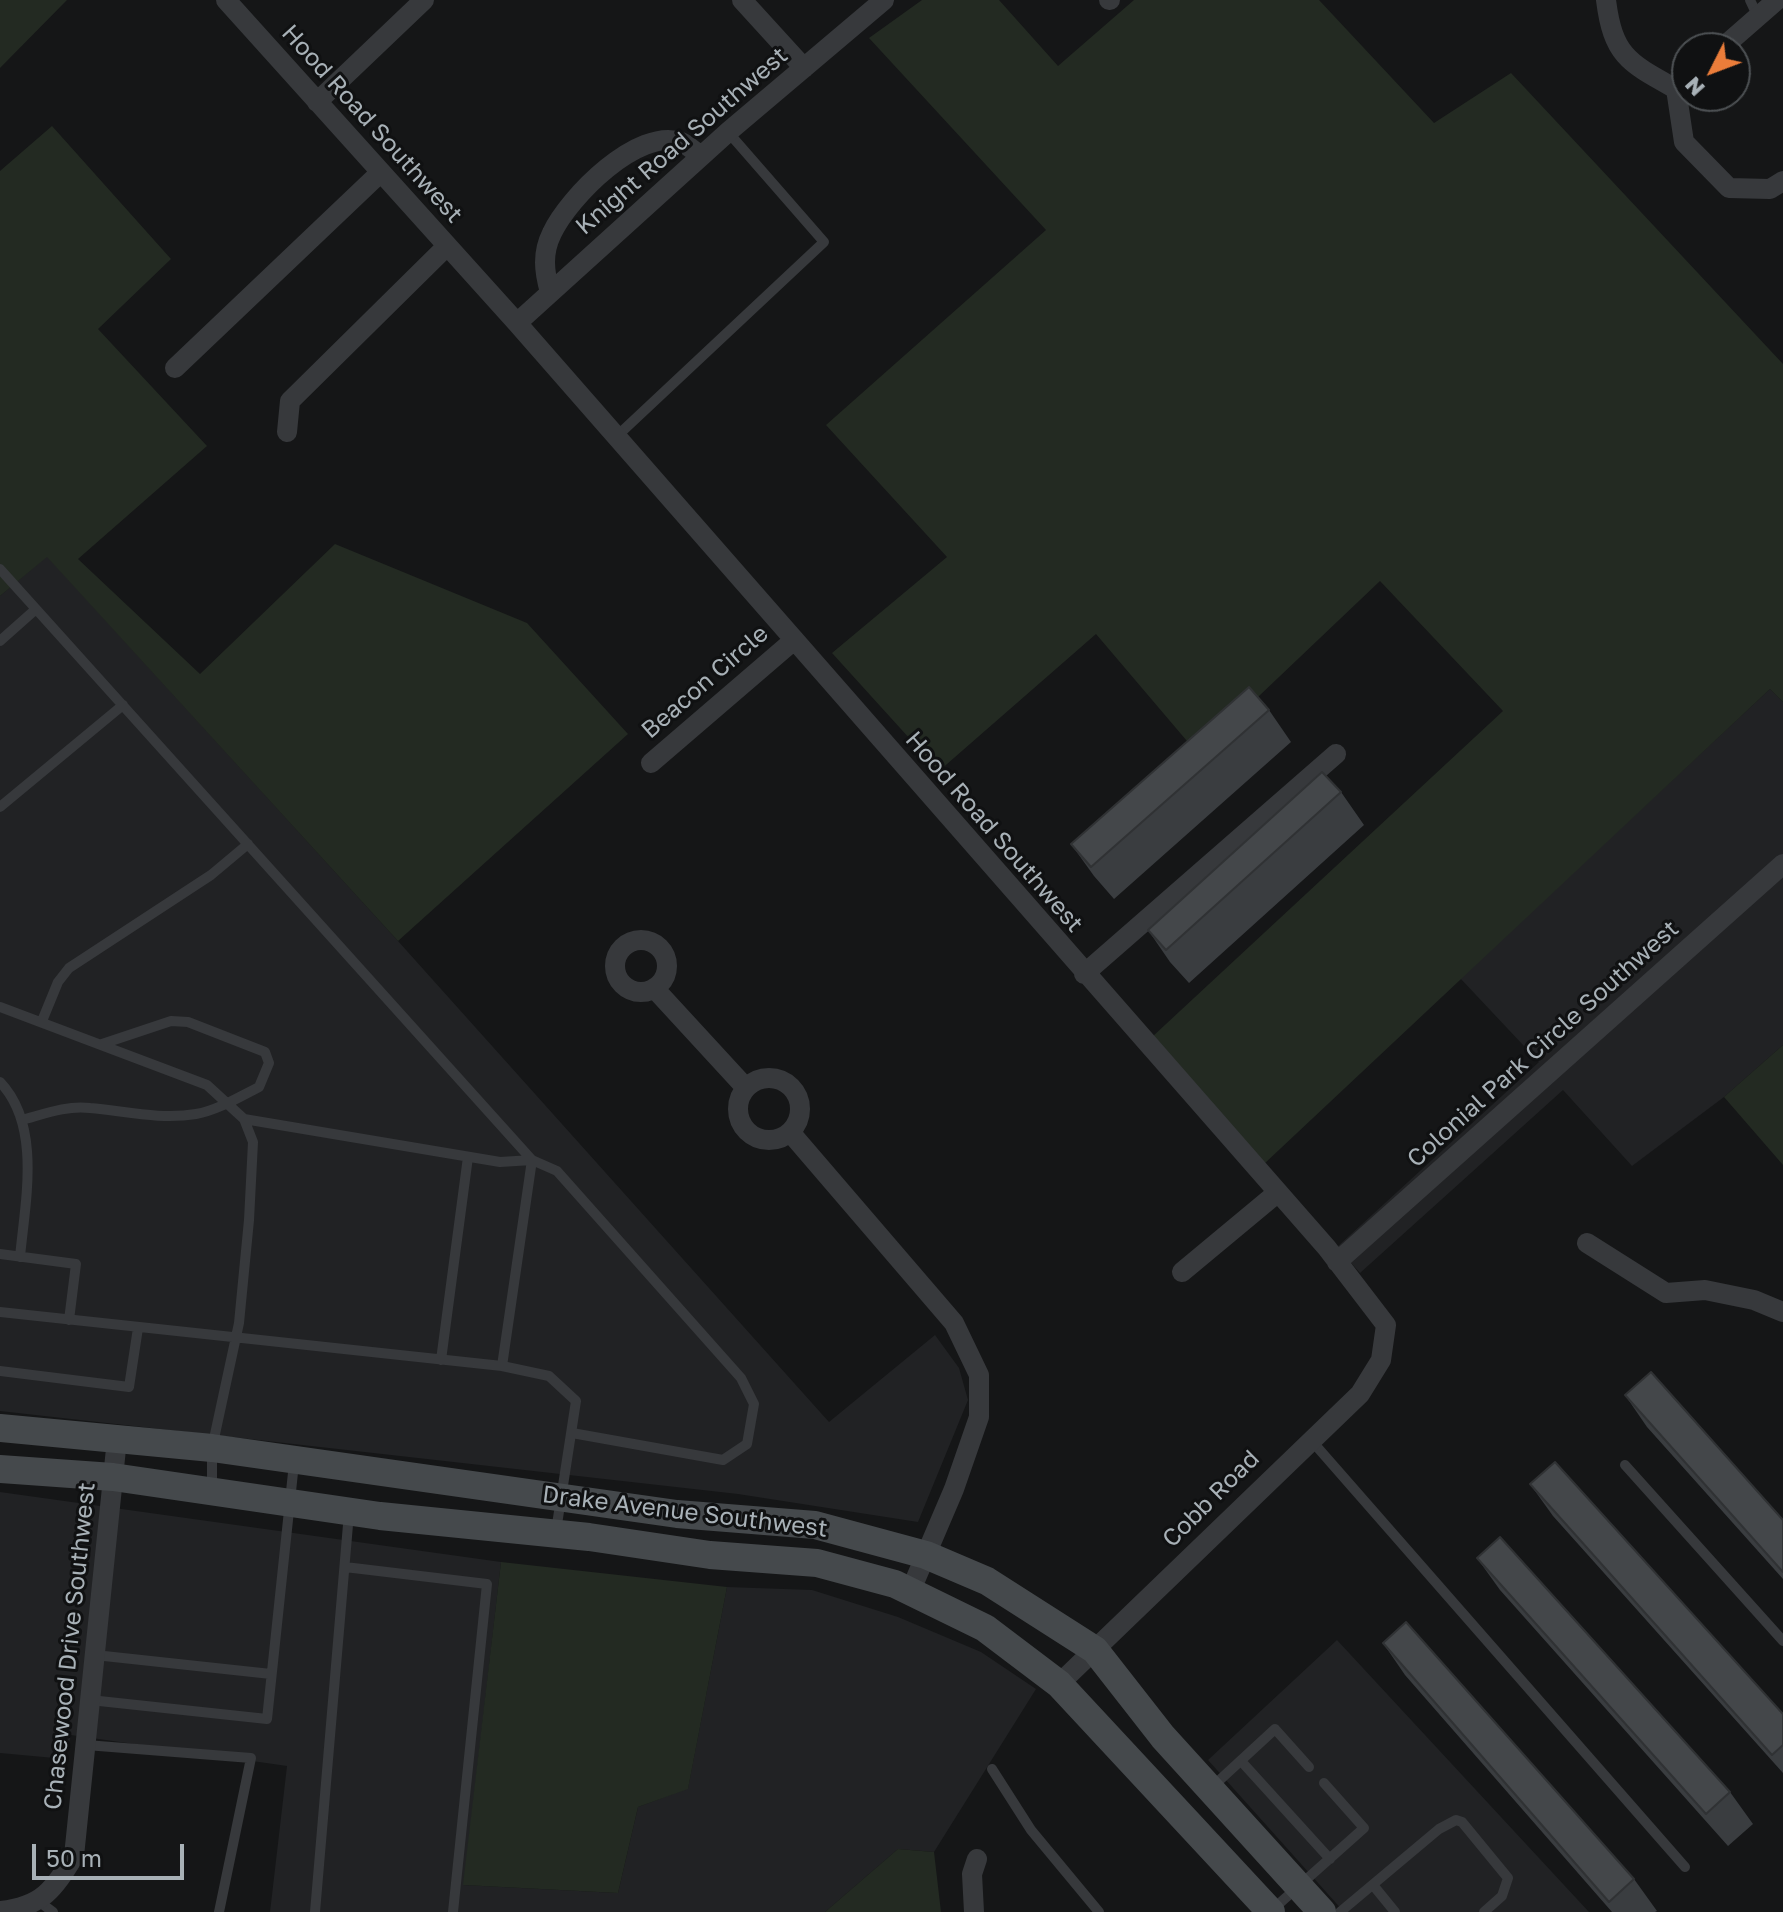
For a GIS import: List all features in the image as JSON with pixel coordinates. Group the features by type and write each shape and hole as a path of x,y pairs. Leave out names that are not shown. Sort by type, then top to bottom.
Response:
{"street":[{"name":"Hood Road Southwest","path":"226,0 517,323 1337,1262 1386,1325 1381,1360 1364,1387"},
{"path":"317,102 424,0"},
{"path":"742,0 804,68"},
{"name":"Knight Road Southwest","path":"517,323 728,132 884,0"},
{"path":"1606,0 1611,34 1634,66 1671,80"},
{"path":"1735,32 1754,8 1777,0"},
{"path":"1682,112 1684,142 1729,188 1770,189 1783,181"},
{"path":"550,292 543,266 552,233 574,201 613,162 652,142 681,142 701,156"},
{"path":"175,368 381,172"},
{"path":"287,432 290,401 447,246"},
{"name":"Beacon Circle","path":"651,763 793,641"},
{"path":"1084,974 1336,754"},
{"name":"Colonial Park Circle Southwest","path":"1337,1262 1783,864"},
{"path":"654,988 746,1088"},
{"path":"763,1078 783,1081 791,1087 800,1105 796,1125 790,1132 771,1140 751,1134 744,1126 738,1107 746,1088 763,1078"},
{"path":"790,1132 954,1323 979,1375 979,1417 910,1592"},
{"path":"1182,1272 1277,1193"},
{"path":"1587,1243 1666,1293 1705,1290 1754,1300 1783,1312"},
{"name":"Cobb Road","path":"1059,1684 1364,1387"},
{"name":"Drake Avenue Southwest","path":"0,1428 212,1448 677,1514 815,1525 926,1555 987,1581 1095,1650 1163,1737 1322,1912"},
{"name":"Chasewood Drive Southwest","path":"0,1911 45,1906 74,1856 117,1439"},
{"name":"Drake Avenue Southwest","path":"0,1469 113,1477 349,1511 556,1533 710,1555 817,1563 895,1584 985,1628 1059,1684 1271,1912"},
{"path":"974,1912 972,1874 977,1859"}],"lane":[{"path":"616,437 824,242 728,132"},
{"path":"0,569 532,1160 557,1171 741,1378 754,1404 747,1444 723,1460 572,1433"},
{"path":"0,641 36,609"},
{"path":"0,807 123,705"},
{"path":"42,1021 58,982 69,968 211,875 248,844"},
{"path":"0,1007 207,1085 244,1119 253,1142 236,1340 212,1448 212,1492"},
{"path":"22,1120 68,1108 88,1107 127,1115 193,1114 259,1087 269,1063 265,1052 188,1022 171,1021 102,1044"},
{"path":"0,1082 8,1091 22,1120 27,1178 20,1257"},
{"path":"244,1119 500,1162 532,1160"},
{"path":"441,1360 468,1157"},
{"path":"502,1366 532,1160"},
{"path":"0,1254 76,1264 69,1320"},
{"path":"0,1312 236,1340 502,1366 549,1376 576,1401 556,1533"},
{"path":"0,1371 129,1387 138,1328"},
{"path":"1310,1439 1685,1867"},
{"path":"90,1700 267,1719 295,1459"},
{"path":"1625,1465 1783,1641"},
{"path":"315,1912 349,1511"},
{"path":"345,1567 487,1584 453,1912"},
{"path":"95,1655 271,1674"},
{"path":"1210,1789 1275,1729 1309,1767"},
{"path":"86,1745 251,1758 219,1912"},
{"path":"1241,1761 1330,1859"},
{"path":"992,1769 1031,1830 1099,1912"},
{"path":"1271,1912 1364,1828 1324,1783"},
{"path":"1340,1912 1439,1829 1456,1820 1462,1822 1508,1878 1502,1896 1484,1912"},
{"path":"1373,1885 1395,1912"}],"shaded area":[{"path":"0,0 67,0 0,68"},
{"path":"922,0 999,0 1058,66 1134,0 1319,0 1434,123 1511,73 1783,364 1783,702 1770,689 1264,1164 1152,1037 1503,711 1380,581 1198,754 1096,634 939,771 832,653 947,557 826,425 1046,230 869,38"},
{"path":"52,126 171,259 98,329 207,446 78,559 200,674 335,544 527,623 628,734 398,941 47,557 0,596 0,171"},
{"path":"47,556 398,941 829,1422 935,1335 959,1368 968,1400 918,1522 738,1494 0,1411 0,596"},
{"path":"1770,689 1783,702 1783,1045 1724,1097 1632,1166 1563,1090 1360,1273 1337,1247 1539,1062 1460,978"},
{"path":"1783,1045 1783,1165 1724,1097"},
{"path":"0,1492 501,1562 464,1885 618,1893 638,1807 688,1788 727,1587 812,1590 898,1617 981,1652 1036,1689 934,1852 898,1849 825,1912 270,1912 287,1766 71,1735 65,1759 0,1753"},
{"path":"501,1562 727,1587 688,1789 638,1807 618,1893 463,1885"},
{"path":"1337,1640 1589,1912 1344,1912 1208,1760"},
{"path":"898,1849 934,1852 941,1912 825,1912"}],"building":[{"path":"1249,687 1269,710 1091,867 1071,844"},
{"path":"1322,772 1341,792 1166,950 1148,930"},
{"path":"1651,1372 1783,1520 1783,1572 1625,1395"},
{"path":"1555,1462 1783,1714 1783,1745 1772,1755 1530,1484"},
{"path":"1500,1537 1730,1792 1706,1814 1477,1558"},
{"path":"1406,1622 1634,1879 1609,1902 1383,1643"}]}
